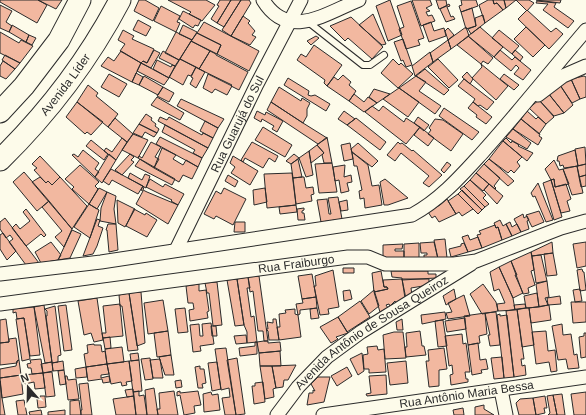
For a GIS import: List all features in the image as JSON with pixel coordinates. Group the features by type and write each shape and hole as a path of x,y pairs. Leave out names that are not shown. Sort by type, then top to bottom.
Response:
{"main road":[{"path":"0,112 24,86 59,40 80,0"},
{"name":"Avenida Líder","path":"0,160 62,91 105,28 120,0"}],"street":[{"path":"263,0 278,18 289,23 307,21 359,0"},
{"name":"Rua Guarujá do Sul","path":"176,250 301,0"},
{"path":"0,274 412,215 438,198 521,109 542,81 586,30"},
{"path":"521,109 563,76 586,66"},
{"name":"Rua Fraiburgo","path":"0,304 348,257 361,256 385,264 440,265 476,261 562,228 586,222"},
{"name":"Avenida Antônio de Sousa Queiroz","path":"277,415 298,387 327,357 361,332 476,261"},
{"name":"Rua Antônio Maria Bessa","path":"323,415 586,377"},
{"path":"501,390 506,415"}],"lane":[{"path":"307,21 363,65 370,65 384,55"}],"building":[{"path":"0,0 38,0 47,5 37,23 0,2"},
{"path":"38,0 62,0 56,9"},
{"path":"139,0 145,0 159,8 153,21 134,11"},
{"path":"168,0 206,0 215,5 202,21 189,14 191,12"},
{"path":"220,0 231,0 217,23 211,19 219,6 217,5"},
{"path":"231,0 241,0 224,27 217,23"},
{"path":"241,0 249,0 251,3 231,36 222,30"},
{"path":"390,0 402,35 388,41 376,6"},
{"path":"412,0 430,0 432,5 426,8 430,11 426,12 428,16 432,15 435,21 421,26"},
{"path":"436,0 446,0 447,6 439,9"},
{"path":"461,0 476,0 478,6 461,12 459,6 462,5"},
{"path":"488,0 493,0 494,4 497,3 503,10 485,23 479,5"},
{"path":"493,0 504,0 506,8 503,10 497,3 494,4"},
{"path":"504,0 516,0 506,8"},
{"path":"516,0 529,0 534,3 527,11"},
{"path":"536,0 561,0 560,3"},
{"path":"411,1 424,38 418,40 420,45 406,49 399,29 404,27 397,6"},
{"path":"537,1 556,3 554,7 574,21 568,28 543,10 548,4 536,3"},
{"path":"449,4 450,6 447,7 451,17 453,16 455,19 446,22 440,9"},
{"path":"0,5 12,11 6,22 12,26 9,32 0,28"},
{"path":"161,6 180,16 177,22 180,23 176,32 154,21"},
{"path":"472,8 476,26 466,29 461,12"},
{"path":"527,10 551,32 556,28 563,34 549,49 518,19"},
{"path":"183,11 201,20 198,26 195,25 193,28 179,19"},
{"path":"373,14 386,44 382,45 359,25"},
{"path":"483,15 485,23 471,34 468,29 476,26 475,18"},
{"path":"243,16 250,21 248,23 255,31 252,35 256,37 250,45 231,36"},
{"path":"351,17 383,47 372,59 348,38 345,41 330,26"},
{"path":"138,20 151,27 146,36 133,30"},
{"path":"204,22 259,51 249,71 217,54 221,45 197,33"},
{"path":"431,22 434,31 444,28 446,36 429,42 423,25"},
{"path":"12,25 29,35 26,42 9,32"},
{"path":"183,25 197,32 192,40 179,34"},
{"path":"466,27 469,36 451,49 448,40"},
{"path":"480,27 503,47 494,57 468,36"},
{"path":"526,27 545,45 533,57 514,39"},
{"path":"448,28 454,35 448,40 445,31"},
{"path":"123,30 134,36 132,39 154,49 147,63 143,61 141,63 120,51 125,44 118,40"},
{"path":"499,30 519,46 512,54 492,38"},
{"path":"0,32 19,43 21,40 33,46 20,63 0,53"},
{"path":"176,32 192,40 179,60 165,53"},
{"path":"197,33 221,45 217,54 191,41"},
{"path":"29,35 36,38 32,45 26,42"},
{"path":"316,36 319,38 311,45 307,41"},
{"path":"468,36 493,58 488,64 483,61 481,64 457,45"},
{"path":"403,39 412,65 406,67 403,60 401,61 394,42"},
{"path":"448,40 451,49 433,62 430,53"},
{"path":"191,41 210,51 199,69 180,59"},
{"path":"314,45 342,65 327,86 324,83 325,80 297,60 301,54 306,57"},
{"path":"154,50 160,53 151,68 141,63 143,61 147,63"},
{"path":"500,50 512,60 515,57 531,70 523,80 514,74 519,68 516,65 511,71 494,57"},
{"path":"515,50 523,57 520,61 512,54"},
{"path":"121,51 141,63 132,82 101,66 108,57 114,61"},
{"path":"163,51 179,60 175,66 159,58"},
{"path":"210,51 248,72 239,90 199,69"},
{"path":"430,52 433,62 415,76 412,66"},
{"path":"5,55 20,63 15,69 2,60"},
{"path":"180,59 196,67 191,76 188,75 183,85 169,77"},
{"path":"393,59 399,65 401,63 413,74 398,88 381,73"},
{"path":"438,59 458,80 449,88 428,67"},
{"path":"157,60 171,67 172,65 175,66 169,78 153,69"},
{"path":"3,61 15,69 6,79 0,76 0,66"},
{"path":"141,63 169,78 164,85 137,71"},
{"path":"481,64 508,86 496,100 472,78 482,67"},
{"path":"196,67 205,72 196,88 190,84 193,78 191,77"},
{"path":"425,69 449,90 444,95 416,76"},
{"path":"467,72 473,79 470,84 462,77"},
{"path":"136,73 143,77 139,85 132,82"},
{"path":"109,74 127,84 119,97 101,87"},
{"path":"208,74 232,86 227,95 215,89 212,93 203,88"},
{"path":"504,74 519,85 514,90 500,79"},
{"path":"343,75 351,82 349,85 356,91 349,101 327,86 334,77 338,80"},
{"path":"144,76 163,87 158,95 139,85"},
{"path":"416,76 426,82 419,91 441,106 435,114 399,88"},
{"path":"584,76 586,77 586,97 580,99 571,79"},
{"path":"288,78 309,91 308,95 315,95 330,104 326,111 284,85"},
{"path":"464,79 494,102 487,110 473,102 475,99 458,86"},
{"path":"571,79 580,99 572,103 560,85"},
{"path":"88,85 98,93 96,96 118,114 108,127 77,102"},
{"path":"560,85 573,105 564,113 548,93"},
{"path":"163,87 174,93 169,102 157,96"},
{"path":"279,87 301,101 302,98 310,103 307,109 307,116 303,123 271,102"},
{"path":"399,88 419,102 408,117 383,99"},
{"path":"374,89 390,94 377,103 369,97"},
{"path":"548,93 564,113 554,116 539,100"},
{"path":"354,94 364,102 368,97 377,103 364,112 349,101"},
{"path":"157,97 184,113 180,120 151,105"},
{"path":"181,99 224,119 218,128 177,106"},
{"path":"539,100 554,117 546,124 529,108"},
{"path":"77,102 103,122 91,135 87,132 85,134 66,117"},
{"path":"271,102 327,138 318,144 267,110"},
{"path":"473,102 492,117 486,124 476,117 477,115 468,108"},
{"path":"372,106 379,111 383,106 404,122 406,118 420,127 406,144 365,112"},
{"path":"444,108 479,132 472,140 439,116"},
{"path":"257,111 265,115 266,112 283,121 277,132 272,129 274,126 262,119 261,122 254,118"},
{"path":"344,111 355,119 347,125 338,119"},
{"path":"527,111 536,119 538,117 546,124 539,134 521,119"},
{"path":"146,114 152,118 151,120 159,129 157,133 139,124"},
{"path":"160,117 167,120 169,117 202,135 203,133 213,138 208,148 158,121"},
{"path":"418,117 429,125 424,131 414,123"},
{"path":"115,118 133,134 127,142 108,127"},
{"path":"356,118 386,142 380,150 347,125"},
{"path":"435,119 443,120 463,134 451,151 428,134 431,130 429,128"},
{"path":"521,119 540,134 539,136 542,138 538,145 513,129"},
{"path":"205,121 218,128 213,138 200,131"},
{"path":"139,124 157,133 154,137 145,132 142,137 133,133"},
{"path":"165,125 208,148 202,158 193,153 195,150 162,132"},
{"path":"263,127 292,145 285,157 255,140"},
{"path":"420,127 434,138 428,146 414,135"},
{"path":"513,129 531,143 527,149 506,137"},
{"path":"133,134 148,140 138,158 122,150"},
{"path":"160,137 202,158 198,167 156,144"},
{"path":"327,137 332,163 324,163 322,155 324,153 317,145"},
{"path":"122,138 127,142 116,160 104,151 106,148 112,152"},
{"path":"506,138 511,143 512,141 519,145 518,146 533,153 527,161 503,141"},
{"path":"91,140 108,154 104,160 86,146"},
{"path":"503,141 522,157 517,162 520,166 514,173 511,170 508,173 489,159"},
{"path":"151,142 161,147 155,157 159,159 154,168 138,158 139,156 142,158"},
{"path":"252,142 278,156 275,162 269,158 263,168 245,158 243,162 241,160"},
{"path":"398,142 400,144 402,143 412,151 413,150 442,175 429,187 423,183 429,176 401,153 395,161 387,155"},
{"path":"350,143 353,159 344,161 341,145"},
{"path":"358,143 378,161 372,167 352,152 351,149"},
{"path":"317,145 324,153 311,163 309,151"},
{"path":"585,147 586,164 578,166 575,149"},
{"path":"162,148 176,155 173,159 183,165 186,160 198,167 192,179 183,175 179,182 154,168"},
{"path":"83,150 99,163 95,169 99,172 95,177 72,155 74,154 78,157"},
{"path":"575,150 578,166 564,168 563,165 560,166 559,161 557,161 558,156"},
{"path":"309,151 313,175 306,177 299,158"},
{"path":"352,152 368,165 372,186 379,185 382,205 365,208 364,198 360,199 359,191 362,190 357,166 354,166"},
{"path":"109,154 116,160 102,183 95,177"},
{"path":"130,154 134,157 131,160 134,162 122,175 115,170"},
{"path":"294,154 299,158 291,164 286,161"},
{"path":"40,156 60,177 52,185 48,181 46,183 34,170 37,168 32,164"},
{"path":"233,156 258,171 250,185 231,173 235,167 230,163"},
{"path":"140,159 175,179 172,185 135,166"},
{"path":"298,159 302,177 293,178 291,164"},
{"path":"489,159 514,181 508,186 484,164"},
{"path":"554,160 559,170 563,169 569,184 555,187 554,179 551,180 545,169"},
{"path":"447,162 451,165 444,173 441,170"},
{"path":"332,163 337,192 319,193 315,164"},
{"path":"484,164 500,178 494,186 496,188 495,189 476,173"},
{"path":"586,164 586,175 579,177 577,166"},
{"path":"80,165 99,182 95,186 98,189 89,204 72,189 74,187 65,179"},
{"path":"345,165 344,177 351,175 352,182 347,183 349,191 341,193 339,180 335,181 333,167"},
{"path":"577,166 583,193 572,195 563,169"},
{"path":"111,169 143,186 138,194 112,180 109,185 103,181"},
{"path":"24,172 49,201 37,211 13,182"},
{"path":"130,173 142,180 145,174 150,176 146,188 128,178"},
{"path":"292,173 296,205 267,208 264,174"},
{"path":"476,173 489,184 483,191 470,180"},
{"path":"228,175 238,181 235,187 225,181"},
{"path":"586,175 586,186 581,187 579,177"},
{"path":"40,177 46,183 48,181 52,185 60,177 87,206 72,229 32,182"},
{"path":"304,177 306,188 313,187 314,194 311,195 312,201 296,204 293,178"},
{"path":"150,179 163,187 165,184 184,194 178,205 171,201 172,200 146,187"},
{"path":"385,179 408,198 384,205 380,182"},
{"path":"554,179 555,187 566,184 571,199 567,201 570,211 561,213 551,180"},
{"path":"470,180 486,195 483,198 489,204 485,207 464,186"},
{"path":"551,180 562,217 554,220 543,183"},
{"path":"538,183 553,220 546,222 535,196 533,197 531,193"},
{"path":"489,184 503,196 497,204 484,190"},
{"path":"143,186 143,190 178,205 168,224 136,204 143,191 141,190"},
{"path":"464,186 485,207 482,210 460,189"},
{"path":"99,188 107,192 97,209 89,204"},
{"path":"224,188 246,199 233,225 216,216 214,219 204,214 216,191 221,194"},
{"path":"265,188 267,202 254,205 253,190"},
{"path":"462,190 482,210 478,214 458,194"},
{"path":"107,192 116,196 114,209 116,224 100,221 101,208"},
{"path":"458,194 473,209 462,216 459,212 456,214 448,201"},
{"path":"338,197 342,219 321,222 317,200 327,199 329,214 331,214 328,198"},
{"path":"447,199 456,214 439,222 435,216 432,218 428,212"},
{"path":"117,200 135,209 125,227 118,223"},
{"path":"347,200 348,210 341,211 339,202"},
{"path":"49,201 72,229 64,247 55,237 62,231 42,207"},
{"path":"89,204 99,210 90,238 74,227"},
{"path":"296,205 297,212 280,214 279,207"},
{"path":"304,208 302,213 304,213 305,220 298,220 297,209"},
{"path":"26,209 46,235 44,237 41,234 26,246 12,228 16,224 20,229 30,221 23,212"},
{"path":"134,209 145,215 146,213 157,220 147,237 126,226"},
{"path":"539,211 544,222 532,227 526,215"},
{"path":"523,214 524,218 527,216 529,220 527,221 529,229 521,232 514,219"},
{"path":"5,218 39,263 26,265 9,242 13,239 10,235 6,238 0,229 0,222"},
{"path":"97,219 100,220 98,226 103,228 97,246 93,254 83,256"},
{"path":"500,220 503,226 506,224 512,236 502,240 498,227 496,228 494,223"},
{"path":"235,222 245,222 245,232 234,232"},
{"path":"510,222 512,227 517,224 521,232 512,236 506,224"},
{"path":"108,224 116,224 118,250 109,252 106,230"},
{"path":"495,225 496,228 498,227 502,240 482,248 477,235 481,234 479,231"},
{"path":"72,230 81,234 70,258 58,260"},
{"path":"3,233 16,251 7,260 0,249 0,235"},
{"path":"468,235 470,240 478,237 482,248 468,252 462,237"},
{"path":"445,239 447,258 438,259 434,240"},
{"path":"51,242 61,255 58,260 41,263 35,252"},
{"path":"434,242 438,259 424,261 424,255 427,255 427,253 421,253 420,243"},
{"path":"552,242 553,253 532,256 531,252"},
{"path":"586,242 586,266 577,268 573,244"},
{"path":"419,243 419,260 404,260 404,244"},
{"path":"464,243 468,252 451,257 449,249 461,246 461,244"},
{"path":"403,244 402,249 395,249 395,251 404,251 404,260 383,260 383,245"},
{"path":"531,252 534,270 531,271 535,285 528,288 529,293 523,294 511,261"},
{"path":"553,253 557,275 547,276 544,254"},
{"path":"541,255 547,281 536,283 532,256"},
{"path":"511,261 523,293 513,298 499,267"},
{"path":"499,267 513,298 515,310 498,311 497,304 505,303 499,289 494,291 490,272"},
{"path":"343,268 354,268 354,273 343,273"},
{"path":"582,269 584,272 586,290 580,291 577,270"},
{"path":"333,270 339,307 328,309 329,314 320,315 314,286 316,286 315,276"},
{"path":"381,271 384,287 387,287 388,289 374,292 372,273"},
{"path":"391,271 428,271 428,274 436,274 436,278 402,280 402,278 392,277"},
{"path":"312,274 316,297 302,299 298,276"},
{"path":"259,276 268,341 264,341 263,331 258,331 253,291 250,292 248,277"},
{"path":"248,277 250,288 247,288 251,317 254,316 257,342 247,343 247,332 244,325 237,279"},
{"path":"237,279 244,325 235,326 227,280"},
{"path":"402,279 429,279 429,285 411,288 412,296 406,299"},
{"path":"402,279 405,298 396,303 395,301 390,306 389,304 386,305 388,308 380,312 374,292 388,289 387,287 384,287 383,280"},
{"path":"547,281 549,297 545,298 548,305 539,307 536,284"},
{"path":"217,282 222,325 213,326 209,293 207,293 205,283"},
{"path":"199,284 199,291 206,290 209,311 207,312 208,318 190,321 189,310 194,309 193,303 188,303 186,286"},
{"path":"483,284 496,302 498,311 482,314 470,294"},
{"path":"454,289 456,299 446,305 443,296"},
{"path":"580,289 582,301 575,302 573,290"},
{"path":"350,290 352,299 344,301 343,291"},
{"path":"374,290 379,306 369,314 361,301"},
{"path":"141,292 145,343 137,346 129,293"},
{"path":"129,293 138,350 128,351 122,306 120,306 119,295"},
{"path":"537,293 539,307 526,308 524,296"},
{"path":"464,295 470,316 448,319 446,313 452,312 448,303"},
{"path":"560,296 561,304 548,305 547,298"},
{"path":"316,297 317,308 300,310 300,314 298,315 296,304 303,303 302,299"},
{"path":"97,298 103,340 94,342 91,333 84,335 78,301"},
{"path":"163,300 168,331 148,334 144,303"},
{"path":"360,301 370,317 347,332 338,317"},
{"path":"571,302 586,302 586,322 573,323"},
{"path":"120,304 123,336 103,338 102,333 106,333 103,306"},
{"path":"525,304 526,308 515,310 514,305"},
{"path":"44,305 52,362 45,363 34,307"},
{"path":"66,305 72,350 64,351 58,306"},
{"path":"549,305 551,320 531,323 529,308"},
{"path":"55,306 61,355 58,356 58,362 52,363 46,316 47,311 45,309"},
{"path":"34,307 40,355 30,356 24,318 17,319 16,312 13,313 13,309"},
{"path":"185,308 188,332 178,333 175,309"},
{"path":"317,308 319,318 311,319 310,309"},
{"path":"529,308 534,345 522,347 517,309"},
{"path":"295,309 295,314 298,315 301,337 279,340 277,327 280,327 279,314 286,313 285,310"},
{"path":"517,309 524,359 521,359 522,366 525,365 526,375 514,377 506,311"},
{"path":"445,312 446,319 422,324 421,315"},
{"path":"496,312 500,345 490,346 488,335 490,335 485,313"},
{"path":"485,313 487,334 479,336 480,343 468,345 464,316"},
{"path":"500,314 500,316 507,315 514,377 504,378 497,315"},
{"path":"338,317 348,333 336,337 338,339 331,343 320,327"},
{"path":"24,318 30,359 22,361 16,319"},
{"path":"465,318 466,329 447,332 445,321"},
{"path":"6,319 9,342 0,343 0,320"},
{"path":"273,319 276,319 279,340 269,340 268,331 266,329 268,329 267,322 273,323"},
{"path":"402,319 403,330 397,330 396,322"},
{"path":"443,320 447,346 438,347 435,321"},
{"path":"211,323 214,344 200,346 201,351 193,352 190,325 199,324 200,336 203,336 202,324"},
{"path":"562,324 563,335 571,334 574,355 577,354 579,368 568,369 566,359 558,360 552,326"},
{"path":"211,326 216,326 217,336 212,336"},
{"path":"168,331 171,355 157,357 154,333"},
{"path":"420,331 422,346 424,346 426,355 406,357 406,333"},
{"path":"546,331 548,351 555,350 557,371 551,372 549,362 536,364 532,332"},
{"path":"394,332 403,332 406,358 385,359 383,335"},
{"path":"584,333 586,333 586,357 581,358 579,337 584,336"},
{"path":"462,334 463,344 466,343 470,372 465,372 468,382 451,385 450,375 453,374 452,365 449,366 445,336"},
{"path":"246,335 247,343 236,344 234,336"},
{"path":"110,337 111,348 105,349 103,338"},
{"path":"16,338 19,360 17,363 0,365 0,343 9,342 9,339"},
{"path":"268,341 268,343 280,342 281,351 259,353 257,342"},
{"path":"255,342 257,342 257,354 240,356 239,348 255,346"},
{"path":"478,343 480,360 486,359 488,369 481,370 482,373 472,375 468,345"},
{"path":"87,345 101,345 102,352 105,351 107,364 86,367 84,354 88,353"},
{"path":"377,346 378,350 384,349 386,372 369,373 369,369 364,369 363,355 368,354 367,347"},
{"path":"122,347 124,362 107,364 105,349"},
{"path":"226,348 236,415 225,415 222,398 230,397 229,388 221,390 215,349"},
{"path":"444,348 447,369 439,370 439,386 429,387 426,361 429,361 428,350"},
{"path":"280,351 281,366 260,366 259,353"},
{"path":"138,353 139,360 131,361 130,354"},
{"path":"362,353 364,371 358,375 350,359"},
{"path":"171,355 174,375 165,375 159,357"},
{"path":"502,357 504,378 494,379 491,358"},
{"path":"150,358 153,379 145,380 141,359"},
{"path":"237,358 245,414 236,415 227,360"},
{"path":"41,359 43,373 32,374 31,368 28,368 27,364 31,363 30,360"},
{"path":"160,359 163,378 153,378 150,360"},
{"path":"19,360 21,375 0,378 0,369 16,366 17,361"},
{"path":"139,360 142,391 133,392 129,361"},
{"path":"63,361 64,370 53,371 52,363"},
{"path":"129,361 132,381 126,382 127,385 122,386 121,382 111,384 107,364"},
{"path":"406,361 408,383 390,385 387,363"},
{"path":"52,362 53,371 43,373 41,364"},
{"path":"217,362 221,389 212,391 208,363"},
{"path":"107,364 109,374 101,375 101,378 109,376 110,382 103,383 102,379 88,381 86,367"},
{"path":"296,365 288,380 284,380 283,387 276,388 272,366"},
{"path":"200,366 200,369 204,369 206,383 202,384 203,388 198,388 195,367"},
{"path":"260,366 272,366 276,388 273,389 274,397 265,399"},
{"path":"86,367 87,377 76,378 75,369"},
{"path":"347,367 352,376 337,386 331,376"},
{"path":"64,370 66,384 60,385 58,371"},
{"path":"52,372 55,396 46,397 43,373"},
{"path":"43,373 45,388 35,389 34,382 25,384 23,375"},
{"path":"21,375 23,394 2,398 0,378"},
{"path":"386,375 387,394 367,396 366,394 371,393 369,376"},
{"path":"65,376 67,376 68,380 76,379 79,399 68,400"},
{"path":"318,377 330,377 324,402 307,405 309,393 313,393 313,390 315,391 311,384"},
{"path":"181,380 182,387 176,388 175,381"},
{"path":"0,381 2,398 5,415 0,415"},
{"path":"263,382 265,402 254,404 252,386 255,386 255,383"},
{"path":"88,383 92,415 81,415 82,410 79,384"},
{"path":"154,388 158,415 147,415 145,390"},
{"path":"133,389 134,396 127,397 125,390"},
{"path":"139,391 139,396 144,395 147,415 136,415 133,392"},
{"path":"174,391 178,415 158,415 157,409 160,409 159,393"},
{"path":"180,391 180,393 198,391 201,405 194,406 195,413 184,415 180,395 177,396 177,392"},
{"path":"211,392 212,395 218,394 220,410 204,412 203,394"},
{"path":"586,392 586,415 574,415 571,394"},
{"path":"562,394 565,415 557,415 553,395"},
{"path":"553,395 557,415 548,415 550,413 547,396"},
{"path":"40,396 45,396 46,407 38,408 37,399 40,399"},
{"path":"134,396 136,415 116,415 113,399"},
{"path":"545,396 547,408 544,408 545,413 536,415 533,398"},
{"path":"533,398 536,415 519,415 516,403 520,399"},
{"path":"24,400 27,415 18,415 16,401"},
{"path":"79,400 81,415 70,415 70,401"},
{"path":"484,405 484,409 494,415 475,415 475,407"},
{"path":"463,408 464,415 454,415 453,410"},
{"path":"41,410 42,415 30,415 29,412"},
{"path":"65,410 65,415 48,415 48,412"}]}
